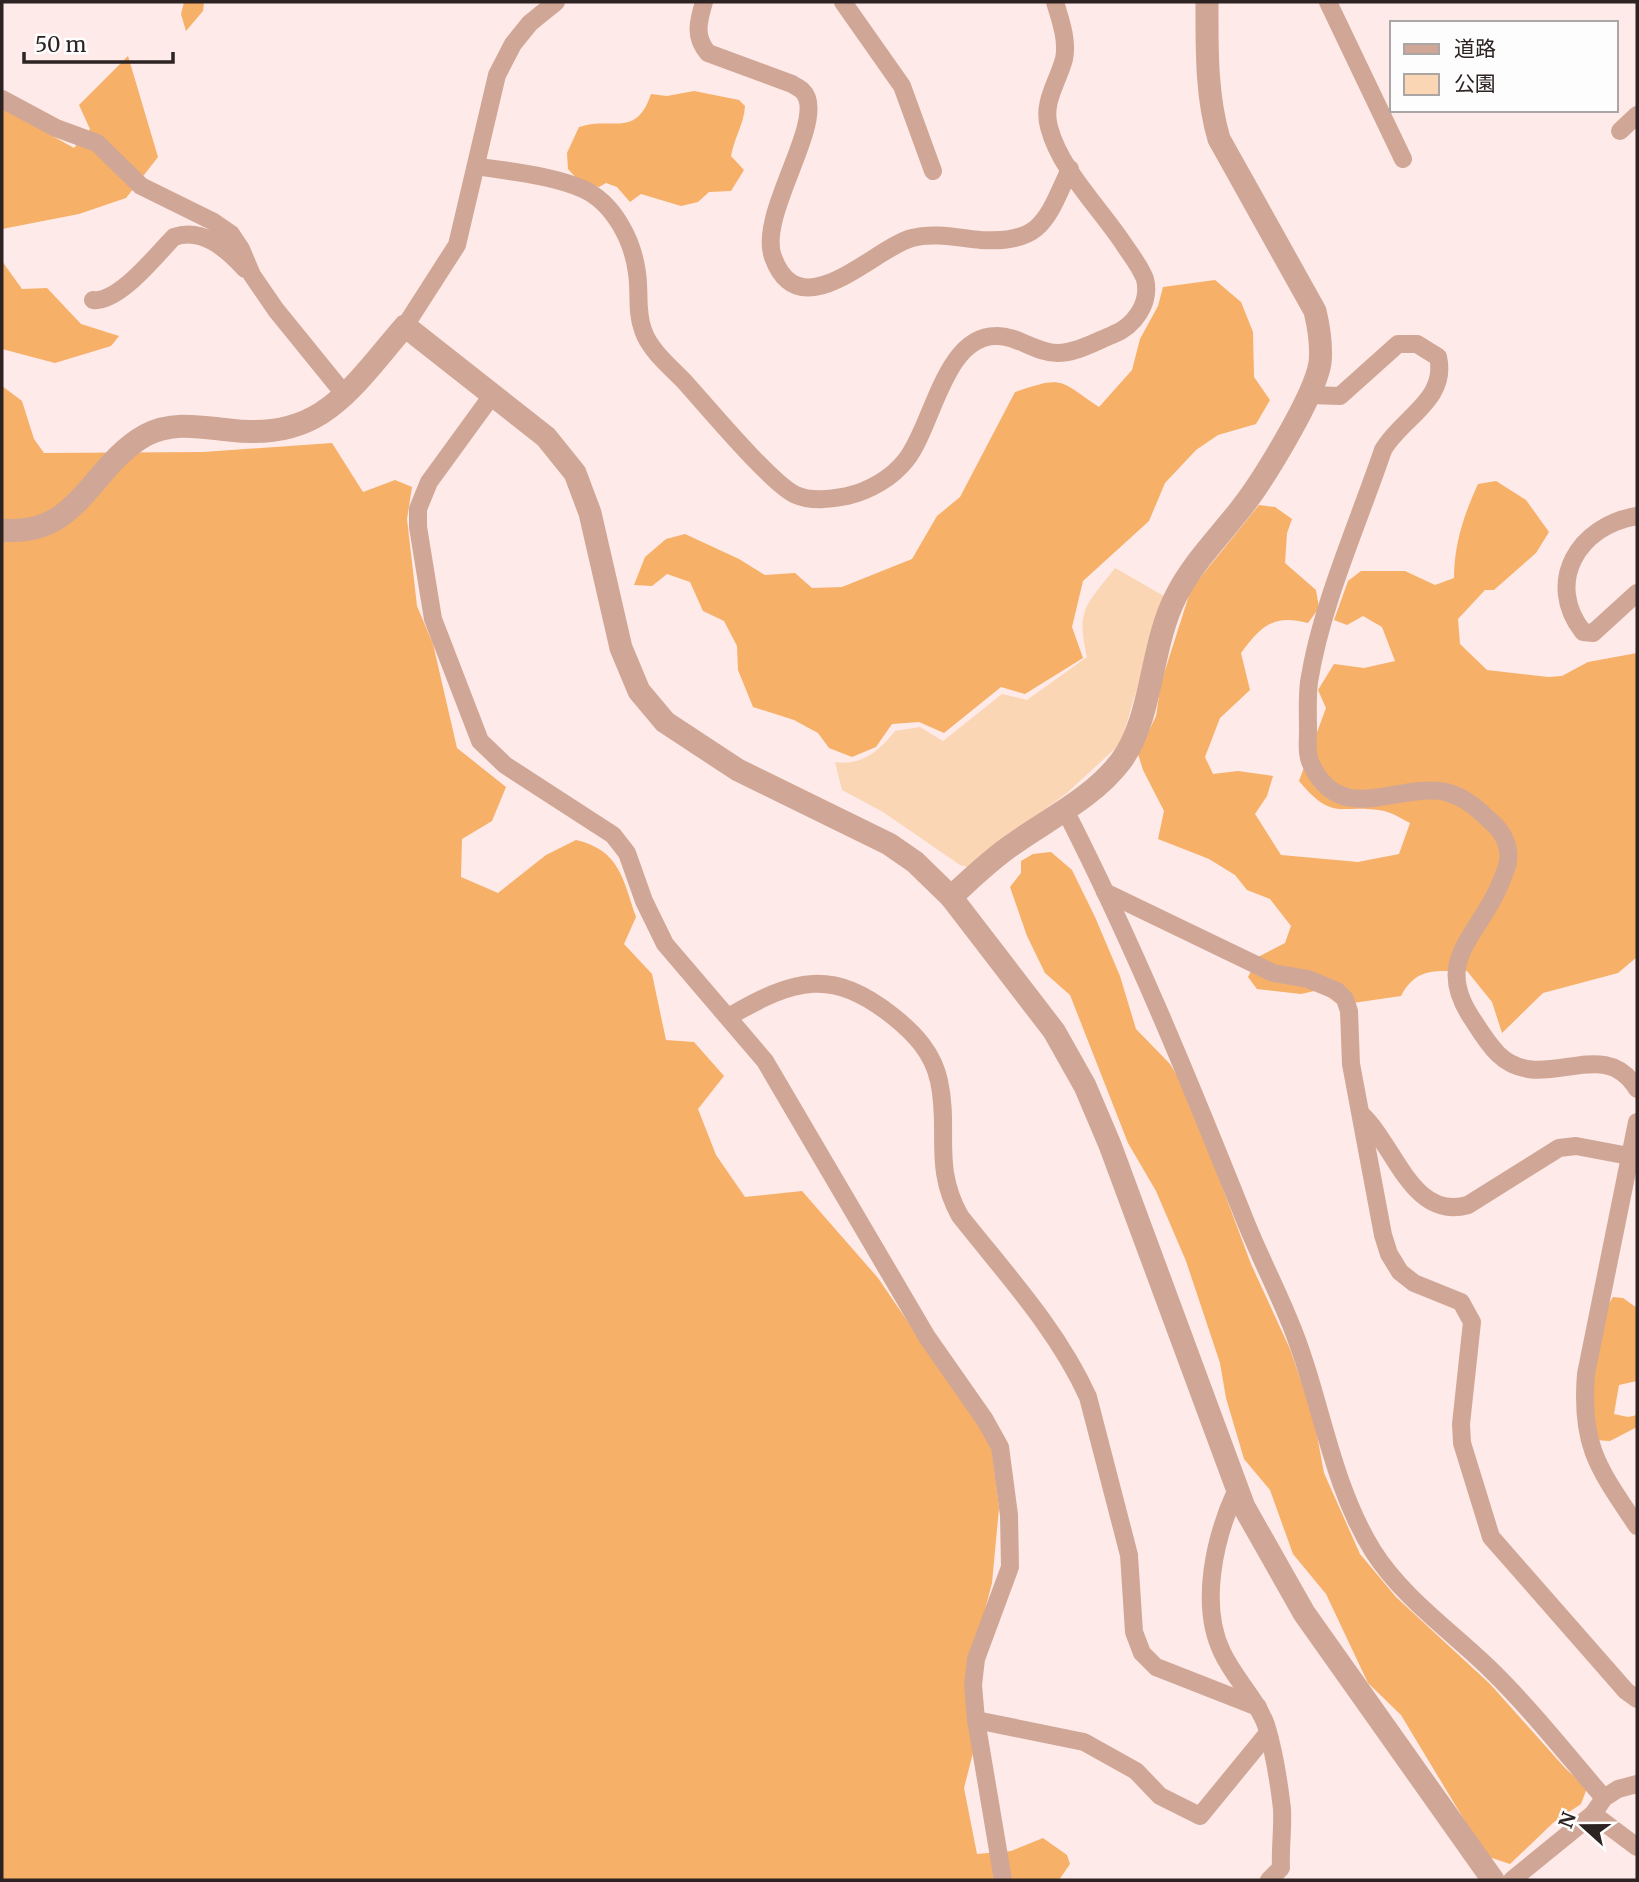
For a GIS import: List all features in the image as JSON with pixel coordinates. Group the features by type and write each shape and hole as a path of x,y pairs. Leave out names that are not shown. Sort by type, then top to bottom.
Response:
{"street":[{"path":"2,530 28,531 61,518 131,445 159,429 200,426 257,434 315,420 345,395 405,326 457,245 497,75 513,44 530,23 556,2"},
{"path":"704,2 697,31 700,44 708,54 792,84 803,90 807,97 809,107 805,124 776,214 771,242 772,256 780,271 793,282 815,288 833,284 912,238 935,235 1012,241 1025,237 1044,223 1070,169"},
{"path":"843,2 902,86 933,171"},
{"path":"476,166 574,186 606,205 627,240 635,263 642,328 647,340 794,495 813,499 855,494 872,488 894,473 912,451 960,353 979,338 1002,336 1045,352 1059,353 1120,332 1131,324 1141,310 1146,294 1144,278 1104,213 1070,169 1049,128 1046,114 1049,97 1065,56 1064,36 1055,2"},
{"path":"951,897 1010,846 1065,810 1111,771 1130,746 1160,633 1176,596 1201,555 1241,509 1310,395 1320,363 1320,334 1315,311 1219,139 1212,116 1207,52 1208,2"},
{"path":"1328,2 1404,159"},
{"path":"2,99 56,128 97,143 141,186 212,221 231,234 252,275"},
{"path":"1620,131 1637,115"},
{"path":"93,300 102,301 118,293 174,237 186,233 200,235 221,246 252,275 345,395"},
{"path":"405,326 546,437 575,473 590,513 621,648 639,691 665,722 738,770 889,844 915,862 951,897 1054,1031 1085,1086 1114,1158 1236,1492 1304,1613 1493,1880"},
{"path":"1310,395 1340,396 1398,344 1408,342 1427,348 1437,358 1440,369 1439,383 1431,396 1392,435 1383,450 1336,585 1309,685 1308,758 1320,782 1336,793 1354,799 1373,799 1445,792 1464,800 1501,831 1508,848 1508,865 1499,889 1457,963 1455,983 1465,1008 1500,1055 1519,1065 1553,1071 1592,1062 1608,1065 1623,1071 1637,1089"},
{"path":"493,394 429,482 418,509 418,527 433,619 480,741 489,752 613,835 627,853 652,920 665,944 730,1016 765,1061 927,1337 985,1420 1000,1447 1009,1515 1011,1556 1002,1591 976,1659 973,1685 976,1720 1003,1880"},
{"path":"1637,516 1603,527 1588,538 1576,555 1566,586 1568,604 1583,632 1593,633 1637,593"},
{"path":"1065,810 1182,1063 1248,1227 1290,1320 1336,1470 1374,1553 1401,1586 1492,1671 1604,1798"},
{"path":"1105,892 1273,973 1308,979 1336,991 1345,999 1349,1011 1351,1064 1389,1254 1400,1272 1414,1283 1461,1302 1472,1322 1461,1424 1462,1443 1491,1536 1626,1691 1637,1699"},
{"path":"730,1016 765,995 789,987 832,982 872,1000 919,1040 933,1061 939,1082 942,1161 949,1197 960,1216 1049,1331 1079,1377 1088,1397 1129,1555 1134,1632 1142,1653 1156,1667 1258,1707"},
{"path":"1361,1114 1376,1128 1414,1189 1437,1206 1455,1209 1468,1205 1559,1148 1587,1147 1629,1156"},
{"path":"1637,1122 1629,1156 1632,1184 1586,1374 1583,1411 1600,1471 1637,1526"},
{"path":"1236,1492 1222,1522 1210,1602 1215,1635 1222,1654 1258,1707 1268,1733 1282,1808 1282,1876"},
{"path":"976,1720 1084,1742 1136,1771 1160,1796 1200,1816 1268,1733"},
{"path":"1512,1880 1593,1814 1604,1798 1618,1789 1637,1784"},
{"path":"1593,1814 1637,1847"}],"green space":[{"path":"1115,568 1164,596 1121,743 1067,793 971,868 960,865 883,812 842,790 835,762 854,762 869,756 895,731 920,727 943,741 1002,694 1027,700 1087,657 1083,617 1090,600"}],"shaded area":[{"path":"184,2 204,2 203,11 186,31 181,14"},
{"path":"128,56 158,157 126,198 79,214 2,229 2,108 74,148 90,129 79,105"},
{"path":"694,91 739,100 745,106 731,156 744,170 731,191 709,192 698,202 681,206 641,194 630,202 617,187 606,183 599,187 578,180 568,169 567,153 579,127 630,121 638,117 645,108 651,94 667,96"},
{"path":"2,261 22,289 47,288 81,324 119,336 111,346 55,363 2,349"},
{"path":"1215,280 1241,302 1253,332 1254,377 1270,400 1256,424 1218,435 1196,450 1165,483 1149,521 1083,581 1072,627 1083,658 1025,694 1001,687 944,733 919,722 892,724 876,747 852,757 829,748 818,733 794,720 753,707 738,670 737,646 724,621 703,611 690,582 667,574 652,586 634,585 645,557 666,539 685,534 739,559 765,575 795,573 812,588 842,587 912,559 937,516 960,497 1015,392 1043,383 1060,383 1099,407 1132,370 1140,339 1158,306 1163,287"},
{"path":"2,386 22,401 34,439 44,453 203,452 332,443 363,492 395,480 412,487 407,519 417,606 433,644 457,748 506,787 492,821 462,839 461,877 498,893 546,855 576,840 591,845 611,859 623,879 636,917 624,944 652,974 666,1040 694,1042 724,1076 698,1109 716,1155 745,1197 802,1191 878,1278 991,1444 999,1508 992,1583 969,1671 973,1753 964,1788 977,1854 1011,1851 1043,1838 1067,1855 1070,1864 1059,1880 2,1880"},
{"path":"1496,481 1526,500 1549,532 1536,553 1494,590 1485,590 1458,619 1460,644 1487,670 1548,677 1562,676 1588,662 1637,653 1637,957 1618,973 1543,993 1502,1033 1492,1002 1467,971 1428,973 1414,980 1401,996 1339,1005 1319,990 1301,994 1257,989 1248,977 1258,957 1285,943 1291,926 1270,899 1247,890 1235,875 1209,859 1158,839 1164,811 1138,754 1156,716 1161,683 1191,589 1259,505 1275,507 1292,519 1287,533 1285,563 1316,590 1319,608 1308,623 1286,620 1269,624 1241,653 1250,690 1220,718 1205,757 1213,774 1238,771 1273,776 1267,796 1255,814 1281,855 1358,862 1399,854 1410,823 1384,811 1330,807 1311,794 1299,781 1326,708 1318,690 1334,664 1364,668 1395,661 1382,627 1363,616 1347,625 1334,620 1348,581 1361,571 1405,571 1435,585 1454,578 1458,542 1473,495 1478,484"},
{"path":"1051,852 1072,870 1095,917 1120,976 1136,1029 1170,1064 1186,1090 1251,1264 1290,1349 1314,1419 1324,1473 1360,1554 1396,1597 1490,1684 1565,1768 1587,1788 1581,1804 1554,1822 1510,1864 1486,1856 1401,1715 1368,1683 1326,1594 1293,1554 1270,1490 1244,1459 1226,1398 1220,1363 1186,1261 1156,1191 1128,1143 1070,995 1045,973 1027,936 1010,887 1021,873 1021,861 1033,854"},
{"path":"1613,1297 1623,1298 1637,1308 1637,1381 1619,1385 1614,1414 1628,1417 1637,1415 1637,1427 1610,1441 1595,1440 1591,1405 1592,1366 1599,1328"}]}
